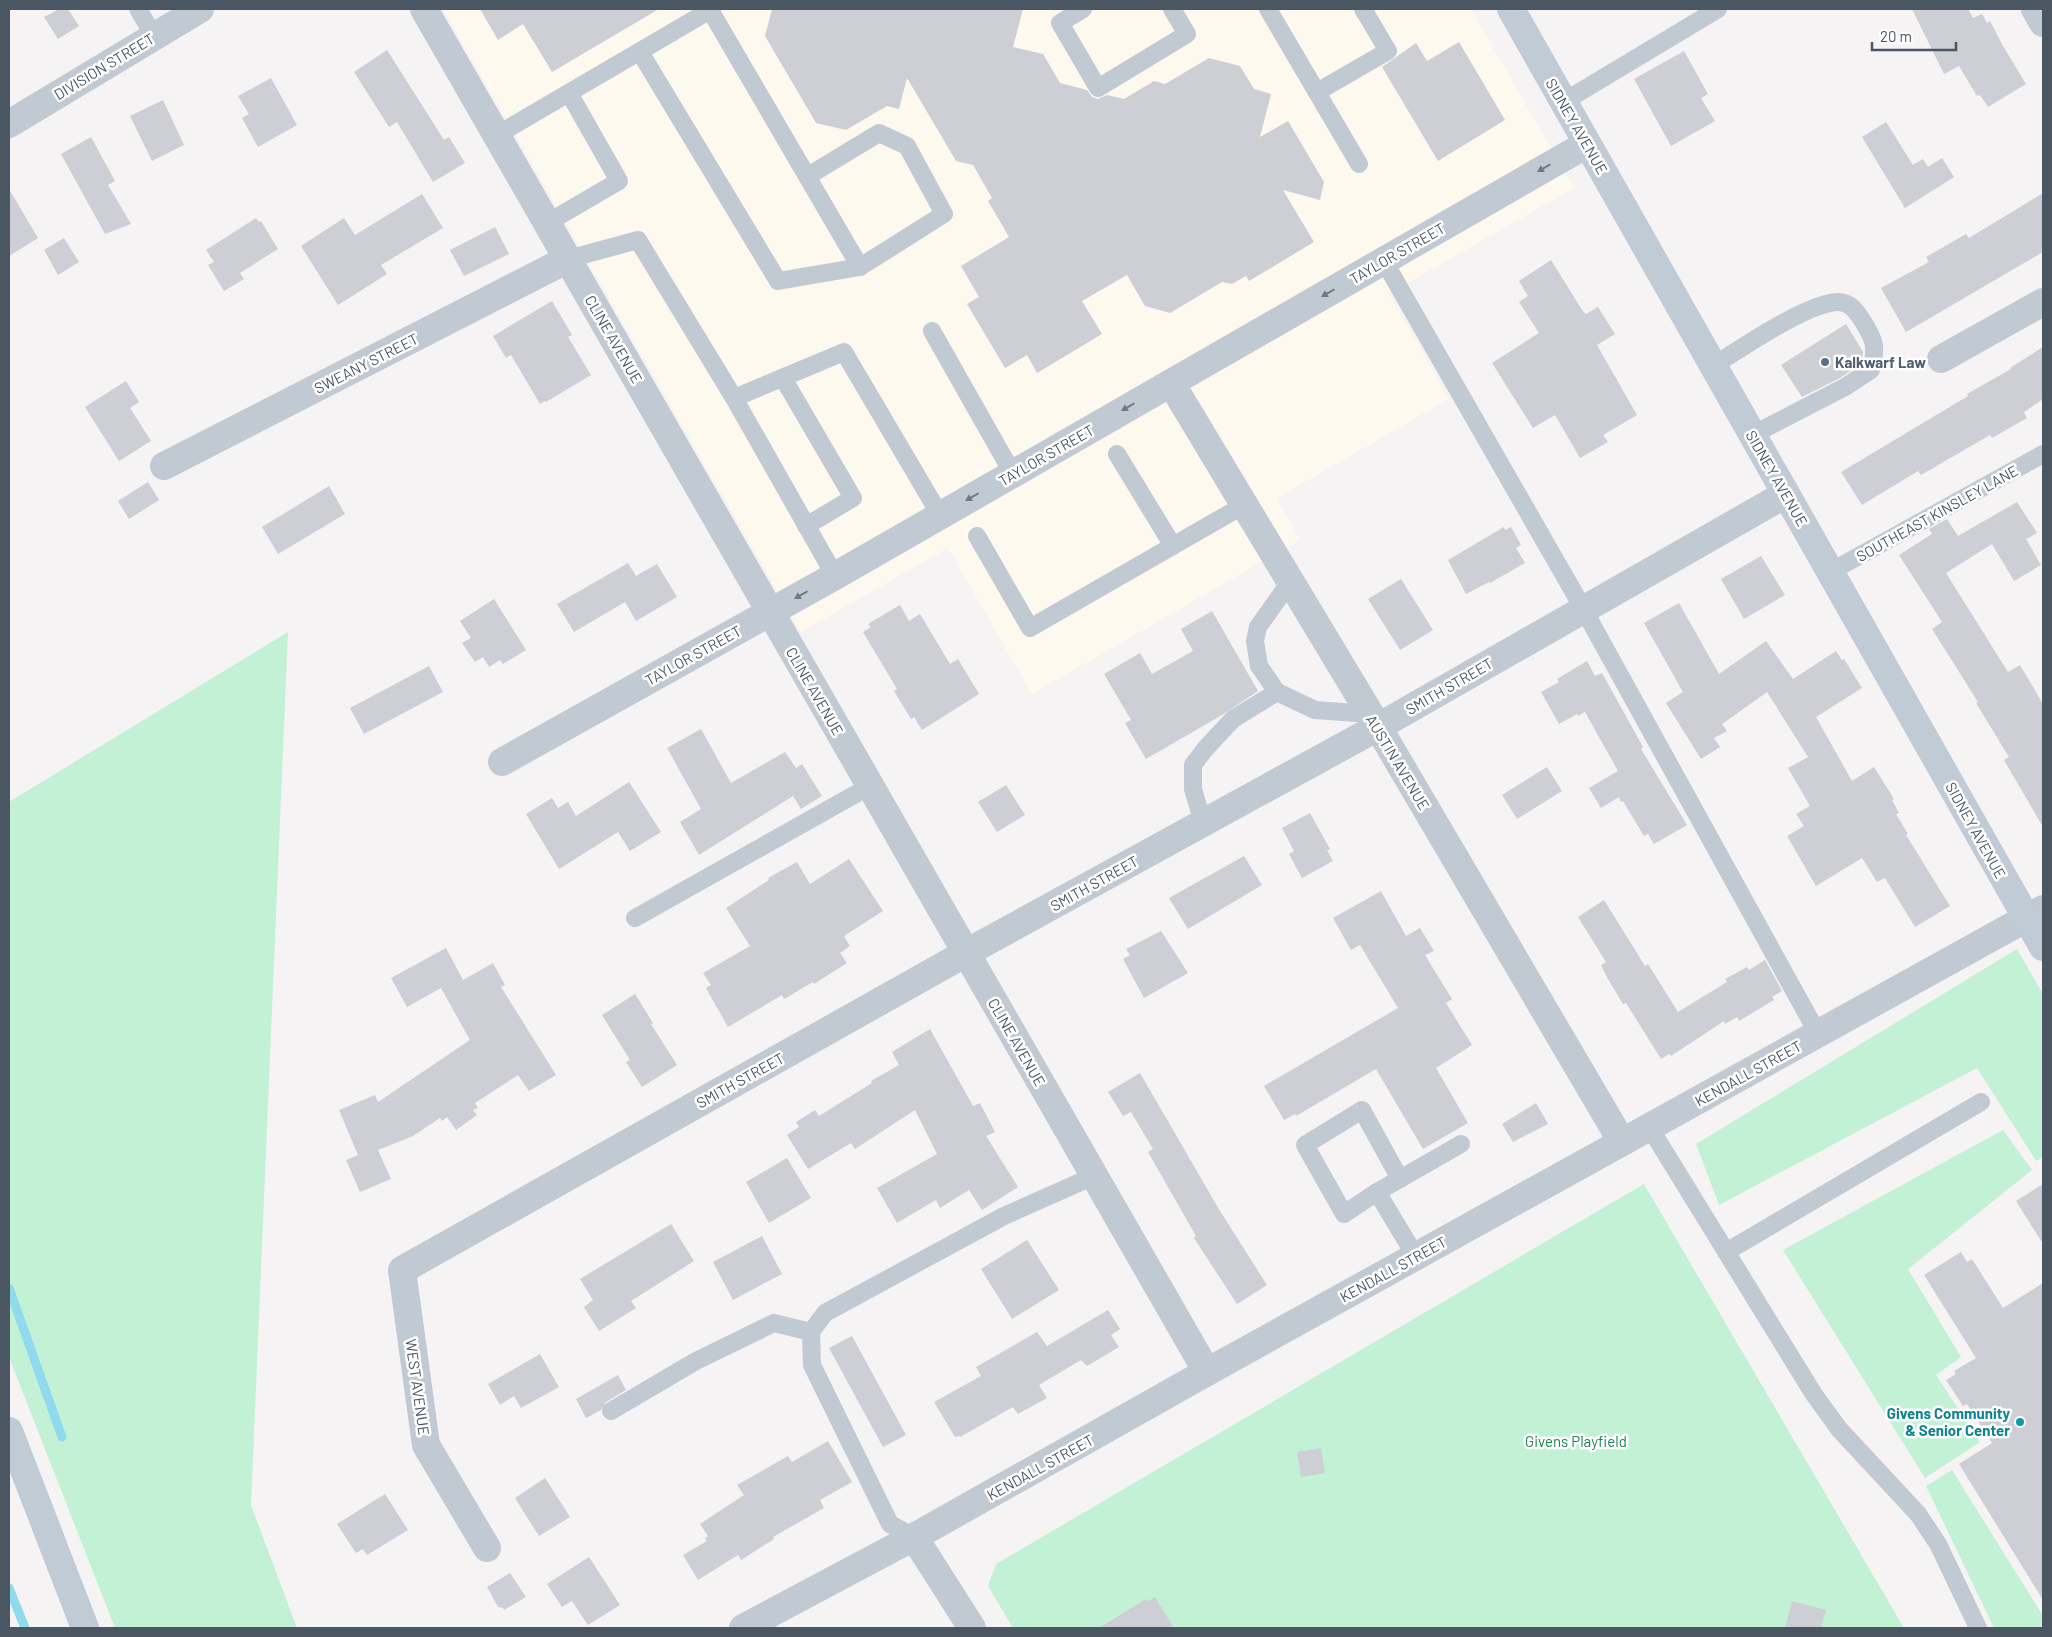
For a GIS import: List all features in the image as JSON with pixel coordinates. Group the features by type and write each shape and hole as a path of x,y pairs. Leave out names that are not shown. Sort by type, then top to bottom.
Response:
{"main road":[{"name":"SIDNEY AVENUE","path":"1510,9 1830,572 2035,914 2043,947"},
{"path":"9,1431 85,1628"}],"street":[{"name":"DIVISION STREET","path":"9,124 200,9"},
{"name":"CLINE AVENUE","path":"424,9 1207,1372"},
{"path":"2035,9 2043,23"},
{"name":"TAYLOR STREET","path":"502,762 835,576 1587,144"},
{"name":"SWEANY STREET","path":"164,466 568,259"},
{"path":"1942,359 2043,302"},
{"name":"AUSTIN AVENUE","path":"1171,383 1374,720 1622,1142"},
{"name":"SMITH STREET","path":"402,1270 966,953 1204,823 1374,720 1584,610 1786,494"},
{"name":"KENDALL STREET","path":"743,1628 914,1538 1207,1372 2035,914"},
{"name":"WEST AVENUE","path":"402,1270 426,1445 487,1548"},
{"path":"914,1538 972,1628"}],"lane":[{"path":"138,9 154,36"},
{"path":"497,135 711,9 860,267"},
{"path":"1083,9 1060,24 1098,88 1187,34 1172,9"},
{"path":"1268,9 1360,164"},
{"path":"1317,92 1388,51 1364,9"},
{"path":"1563,102 1718,9"},
{"path":"640,52 778,281 860,267 944,214 907,146 879,133 808,176"},
{"path":"547,223 618,181 569,93"},
{"path":"568,259 638,240 734,398 835,576"},
{"path":"1384,260 1584,610 1818,1034"},
{"path":"1713,366 1780,326 1819,306 1840,302 1853,306 1869,331 1876,350 1871,370 1845,387 1752,435"},
{"path":"932,331 1013,474"},
{"path":"734,398 844,352 940,515"},
{"path":"783,378 853,498 806,526"},
{"path":"1117,454 1173,546"},
{"name":"SOUTHEAST KINSLEY LANE","path":"1830,572 2043,454"},
{"path":"977,536 1030,628 1244,505"},
{"path":"1290,582 1258,627 1255,641 1259,666 1277,692 1315,710 1374,720"},
{"path":"1204,823 1193,789 1193,765 1233,719 1277,692"},
{"path":"635,918 870,786"},
{"path":"1726,1252 1981,1102"},
{"path":"1400,1179 1362,1110 1305,1145 1344,1214 1377,1192 1400,1179 1461,1144"},
{"path":"1650,1128 1813,1393 1834,1422 1923,1521 1956,1578 1978,1628"},
{"path":"914,1538 890,1524 812,1366 811,1332 825,1313 1004,1216 1094,1176"},
{"path":"1377,1192 1416,1256"},
{"path":"611,1412 696,1361 774,1323 811,1332"}],"shaded area":[{"path":"443,9 1471,9 1574,188 1389,294 1449,399 1277,498 1300,540 1032,694 948,548 801,632"}],"green space":[{"path":"288,632 251,1505 297,1628 115,1628 9,1357 9,802"},
{"path":"2017,949 2043,994 2043,1157 2036,1161 1977,1068 1719,1205 1696,1144"},
{"path":"2003,1130 2032,1170 1908,1269 1961,1357 1936,1375 1980,1442 1925,1478 1783,1250"},
{"name":"Givens Playfield","path":"1644,1184 1904,1628 1013,1628 988,1586 996,1564"},
{"path":"1952,1470 2043,1616 2043,1628 1994,1628 1926,1486"}],"building":[{"path":"59,9 68,9 79,26 58,39 44,17"},
{"path":"480,9 659,9 552,72 523,24 498,40"},
{"path":"772,9 1023,9 1013,47 1043,54 1060,83 1087,90 1092,97 1098,99 1107,95 1124,99 1154,81 1165,84 1209,58 1240,66 1254,89 1271,94 1260,137 1288,121 1324,182 1320,200 1283,190 1314,242 1249,281 1246,276 1232,284 1222,282 1170,313 1145,306 1127,275 1082,301 1102,334 1037,373 1027,355 1005,368 967,304 979,297 961,266 1009,237 988,201 992,198 973,165 956,161 907,78 899,109 887,106 846,130 816,123 765,36"},
{"path":"1912,9 1968,9 1973,18 1982,14 1987,23 1990,21 2026,84 1988,107 1980,95 1977,96 1959,66 1944,74"},
{"path":"1459,42 1505,120 1438,161 1382,67 1416,43 1427,61"},
{"path":"387,50 444,140 449,137 465,163 433,182 397,122 389,127 354,72"},
{"path":"1684,51 1708,94 1701,98 1715,121 1671,146 1634,79"},
{"path":"271,78 297,125 258,147 242,118 249,114 238,96"},
{"path":"163,100 184,145 152,161 130,116"},
{"path":"1886,122 1913,165 1923,159 1928,167 1942,158 1954,177 1905,208 1862,137"},
{"path":"91,137 115,181 108,185 131,224 105,234 61,154"},
{"path":"9,189 38,238 9,256"},
{"path":"2043,193 2043,252 1906,332 1881,288 1929,262 1926,257 1966,234 1969,238"},
{"path":"422,194 443,228 381,265 387,274 338,305 301,246 344,218 355,235"},
{"path":"256,218 259,222 261,221 278,249 240,273 244,279 224,291 208,265 214,262 206,250"},
{"path":"495,227 509,254 464,276 450,250"},
{"path":"64,238 79,262 58,275 44,250"},
{"path":"1551,260 1582,310 1586,314 1598,307 1615,334 1597,345 1637,415 1603,435 1608,442 1580,458 1555,415 1533,428 1492,363 1539,333 1519,302 1528,296 1519,281"},
{"path":"552,301 572,335 568,337 591,375 540,404 511,355 506,358 493,336"},
{"path":"1846,324 1863,352 1862,363 1840,378 1802,397 1781,365"},
{"path":"2043,347 2043,399 2024,412 2027,418 1992,438 1990,435 1921,475 1918,471 1862,505 1841,472 1968,396 1967,394 2011,369"},
{"path":"126,381 139,402 130,408 151,441 119,461 85,407"},
{"path":"148,482 159,500 129,519 118,501"},
{"path":"329,486 345,514 278,554 262,527"},
{"path":"2017,502 2037,533 2026,539 2041,565 2014,581 1992,544 1946,573 2008,672 2020,665 2043,704 2043,827 2004,760 2009,757 1976,703 1978,702 1932,629 1942,622 1899,555 1932,534 1929,529 1947,519 1958,536"},
{"path":"1504,527 1505,530 1511,527 1521,545 1516,548 1525,563 1466,594 1448,560"},
{"path":"1761,556 1785,595 1744,619 1721,579"},
{"path":"628,563 636,576 657,564 677,597 636,621 625,602 574,632 557,604"},
{"path":"1401,579 1433,630 1400,650 1368,599"},
{"path":"494,599 526,650 503,664 500,660 489,667 483,657 475,662 462,643 471,638 460,621"},
{"path":"1679,603 1719,674 1766,641 1793,679 1836,651 1842,660 1844,659 1862,688 1816,717 1852,781 1874,767 1894,799 1892,800 1899,813 1896,814 1908,834 1906,835 1950,906 1915,927 1885,878 1877,882 1862,858 1816,886 1787,836 1804,826 1796,814 1810,806 1788,768 1808,757 1767,692 1722,724 1727,731 1714,738 1720,747 1701,759 1666,703 1683,692 1644,623"},
{"path":"900,605 909,621 920,614 950,664 958,659 979,694 922,730 914,717 911,719 894,691 897,689 863,632 871,627 868,624"},
{"path":"1212,611 1258,691 1222,715 1146,759 1125,723 1131,720 1104,674 1140,653 1152,674 1193,651 1181,629"},
{"path":"1587,661 1595,676 1602,673 1643,747 1641,749 1687,825 1654,844 1648,834 1644,836 1619,797 1601,808 1589,788 1618,771 1585,712 1578,716 1577,714 1559,724 1541,692 1559,682 1557,679"},
{"path":"429,666 443,692 364,734 350,708"},
{"path":"701,729 731,783 785,752 796,768 802,764 822,796 801,809 793,796 699,855 680,822 701,809 667,748"},
{"path":"1547,767 1562,791 1517,819 1502,795"},
{"path":"629,782 661,832 630,851 618,832 559,869 526,814 552,798 558,808 568,802 576,816"},
{"path":"1006,785 1025,815 997,832 978,802"},
{"path":"1310,813 1330,849 1327,850 1333,861 1302,878 1289,854 1294,851 1282,828"},
{"path":"1244,856 1262,885 1188,929 1169,898"},
{"path":"849,859 883,911 844,936 850,946 840,953 847,963 814,984 813,982 784,999 782,995 728,1027 706,988 711,985 703,973 750,946 726,908 769,880 768,878 797,862 810,884"},
{"path":"1381,891 1406,936 1420,928 1434,951 1425,955 1452,999 1446,1003 1472,1045 1436,1068 1468,1123 1423,1149 1376,1069 1296,1116 1295,1114 1284,1120 1264,1086 1398,1008 1360,945 1351,950 1333,918"},
{"path":"1604,900 1645,966 1648,964 1678,1012 1727,982 1725,979 1747,967 1749,970 1765,960 1782,991 1772,997 1774,1000 1739,1021 1737,1017 1725,1024 1724,1021 1671,1056 1669,1054 1661,1059 1626,1003 1623,1004 1608,979 1601,965 1606,962 1578,917"},
{"path":"1161,931 1188,973 1144,998 1123,959 1130,955 1126,949"},
{"path":"446,948 463,980 493,963 505,985 501,987 556,1075 529,1091 518,1075 475,1103 478,1108 473,1110 477,1115 456,1130 447,1117 442,1121 440,1118 413,1136 378,1150 391,1179 360,1192 346,1160 358,1155 339,1110 375,1095 378,1102 470,1040 441,988 407,1007 391,978"},
{"path":"635,994 653,1023 651,1024 677,1065 642,1087 626,1062 630,1060 602,1015"},
{"path":"930,1029 973,1106 980,1103 995,1132 986,1136 1018,1187 982,1210 969,1190 940,1208 936,1200 897,1223 877,1188 937,1154 915,1110 855,1149 851,1143 808,1169 787,1135 799,1127 796,1122 815,1110 819,1116 872,1083 871,1081 899,1065 892,1052"},
{"path":"1140,1073 1220,1211 1267,1285 1237,1304 1194,1238 1196,1236 1148,1152 1153,1149 1131,1112 1123,1116 1108,1092"},
{"path":"1536,1103 1548,1124 1513,1142 1502,1124"},
{"path":"787,1158 811,1198 769,1223 746,1182"},
{"path":"2043,1184 2043,1244 2016,1201"},
{"path":"671,1224 694,1261 631,1301 636,1308 599,1331 584,1307 593,1300 580,1279"},
{"path":"762,1236 782,1274 733,1300 713,1262"},
{"path":"1027,1240 1059,1290 1012,1319 981,1269"},
{"name":"Givens Community & Senior Center","path":"1961,1252 1967,1262 1972,1259 2003,1308 2043,1283 2043,1600 1959,1464 1992,1443 1967,1404 1963,1406 1946,1380 1956,1374 1954,1371 1976,1358 1924,1275"},
{"path":"1108,1310 1120,1329 1111,1335 1119,1347 1087,1366 1081,1360 1039,1385 1047,1398 1018,1414 1013,1407 960,1437 955,1437 934,1402 981,1376 976,1367 1037,1332 1047,1346"},
{"path":"852,1336 906,1435 883,1447 829,1348"},
{"path":"540,1354 559,1387 521,1408 514,1396 500,1405 488,1384"},
{"path":"618,1375 626,1390 606,1402 601,1410 586,1418 576,1399"},
{"path":"828,1441 852,1482 820,1500 824,1508 773,1537 774,1539 741,1560 738,1555 698,1580 683,1555 707,1541 705,1538 708,1536 700,1524 744,1495 737,1485 788,1456 792,1462"},
{"path":"1321,1448 1325,1473 1301,1477 1297,1452"},
{"path":"545,1478 570,1517 539,1536 515,1498"},
{"path":"385,1494 408,1530 367,1555 363,1549 356,1553 337,1524"},
{"path":"589,1557 620,1605 588,1625 572,1601 562,1607 547,1584"},
{"path":"510,1573 526,1597 504,1610 498,1607 487,1587"},
{"path":"1155,1597 1174,1628 1099,1628 1146,1599 1148,1602"},
{"path":"1792,1601 1826,1610 1821,1628 1785,1628"}],"waterway":[{"path":"9,1288 62,1437"},
{"path":"9,1588 25,1628"}],"place":[{"name":"Kalkwarf Law","path":"1825,362"},
{"name":"Givens Community & Senior Center","path":"2020,1422"}]}
